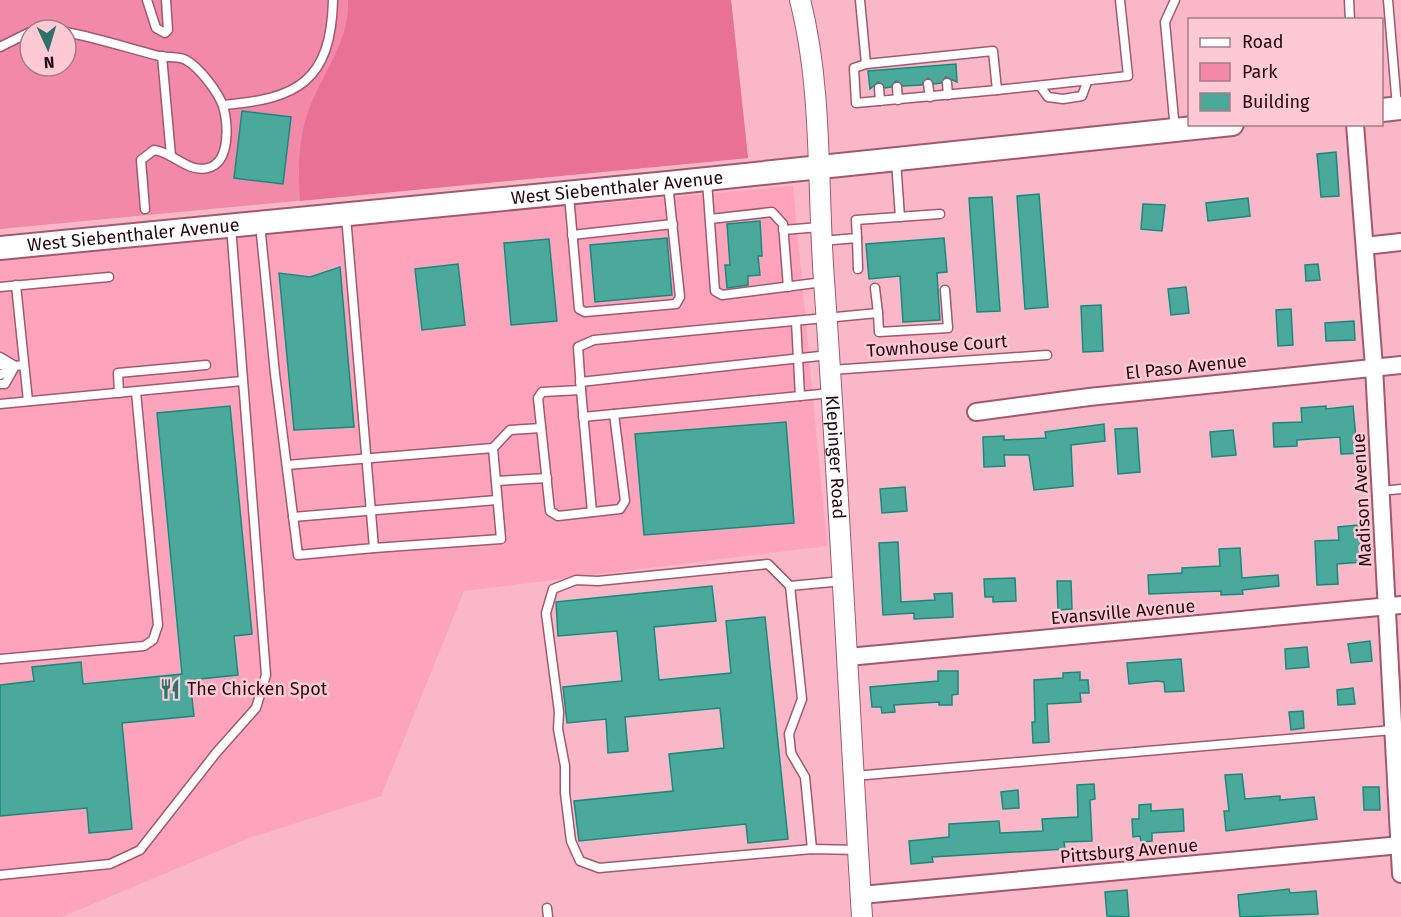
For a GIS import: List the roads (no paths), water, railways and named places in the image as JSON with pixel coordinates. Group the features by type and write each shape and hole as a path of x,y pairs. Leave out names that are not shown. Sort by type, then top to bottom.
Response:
{"main road":[{"name":"West Siebenthaler Avenue","path":"0,248 569,193 1213,126"}],"street":[{"name":"Klepinger Road","path":"800,0 811,56 816,110 817,166 862,917"},
{"name":"Madison Avenue","path":"1355,126 1381,491 1394,606 1393,730 1401,874"},
{"path":"1365,246 1401,242"},
{"name":"El Paso Avenue","path":"976,412 1401,365"},
{"name":"Evansville Avenue","path":"848,657 1394,606"},
{"name":"Pittsburg Avenue","path":"861,895 1400,845"}],"lane":[{"path":"147,0 156,28 165,33 168,30 166,0"},
{"path":"223,105 276,98 293,92 312,76 325,50 333,0"},
{"path":"860,0 866,64"},
{"path":"997,90 993,51 944,61 877,67 866,64 854,68 856,103 1087,82 1128,76 1120,0"},
{"path":"1175,0 1165,22 1175,130"},
{"path":"1349,0 1350,18"},
{"path":"1388,0 1393,109"},
{"path":"78,35 186,60 215,92 223,105 225,142 223,152 216,164 209,168 191,168 171,156 154,150 141,160 145,209"},
{"path":"0,47 18,38"},
{"path":"162,56 171,156"},
{"path":"1040,86 1048,97 1063,99 1082,96 1087,82"},
{"path":"946,83 948,95"},
{"path":"928,84 930,97"},
{"path":"897,87 898,100"},
{"path":"879,88 880,101"},
{"path":"895,158 900,217"},
{"path":"707,179 715,291 722,295 824,282"},
{"path":"569,193 579,309 585,312 676,304 680,297 668,183"},
{"path":"710,219 772,212 783,224 788,286"},
{"path":"858,269 856,220 940,214"},
{"path":"345,215 374,548"},
{"path":"260,223 298,555 501,539 493,448"},
{"path":"572,235 673,225"},
{"path":"0,875 110,864 140,850 216,753 256,708 266,675 231,226"},
{"path":"783,230 857,238"},
{"path":"0,287 109,277"},
{"path":"16,285 20,365 28,402"},
{"path":"875,288 879,332 948,328 945,290"},
{"path":"592,512 578,347 594,340 878,314"},
{"path":"796,321 800,396"},
{"name":"Townhouse Court","path":"541,428 538,398 542,392 581,386 797,358 830,363 1047,355"},
{"path":"0,357 20,365"},
{"path":"0,365 20,365"},
{"path":"0,375 20,365"},
{"path":"0,384 4,384 20,365"},
{"path":"120,393 118,373 206,365"},
{"path":"0,404 242,381"},
{"path":"0,659 144,646 153,640 158,624 136,392"},
{"path":"583,417 832,393"},
{"path":"286,465 493,448 510,430 541,428 550,511 558,516 620,509 625,501 614,414"},
{"path":"496,481 547,478"},
{"path":"1381,491 1401,489"},
{"path":"293,517 497,500"},
{"path":"812,849 805,777 791,753 789,734 802,699 790,586 768,564 598,581 576,580 553,589 546,613 559,712 558,729 565,766 565,793 571,841 580,861 599,868 812,849 858,850"},
{"path":"790,586 843,580"},
{"path":"854,777 1393,730"}],"place":[{"name":"The Chicken Spot","path":"170,689"}]}
